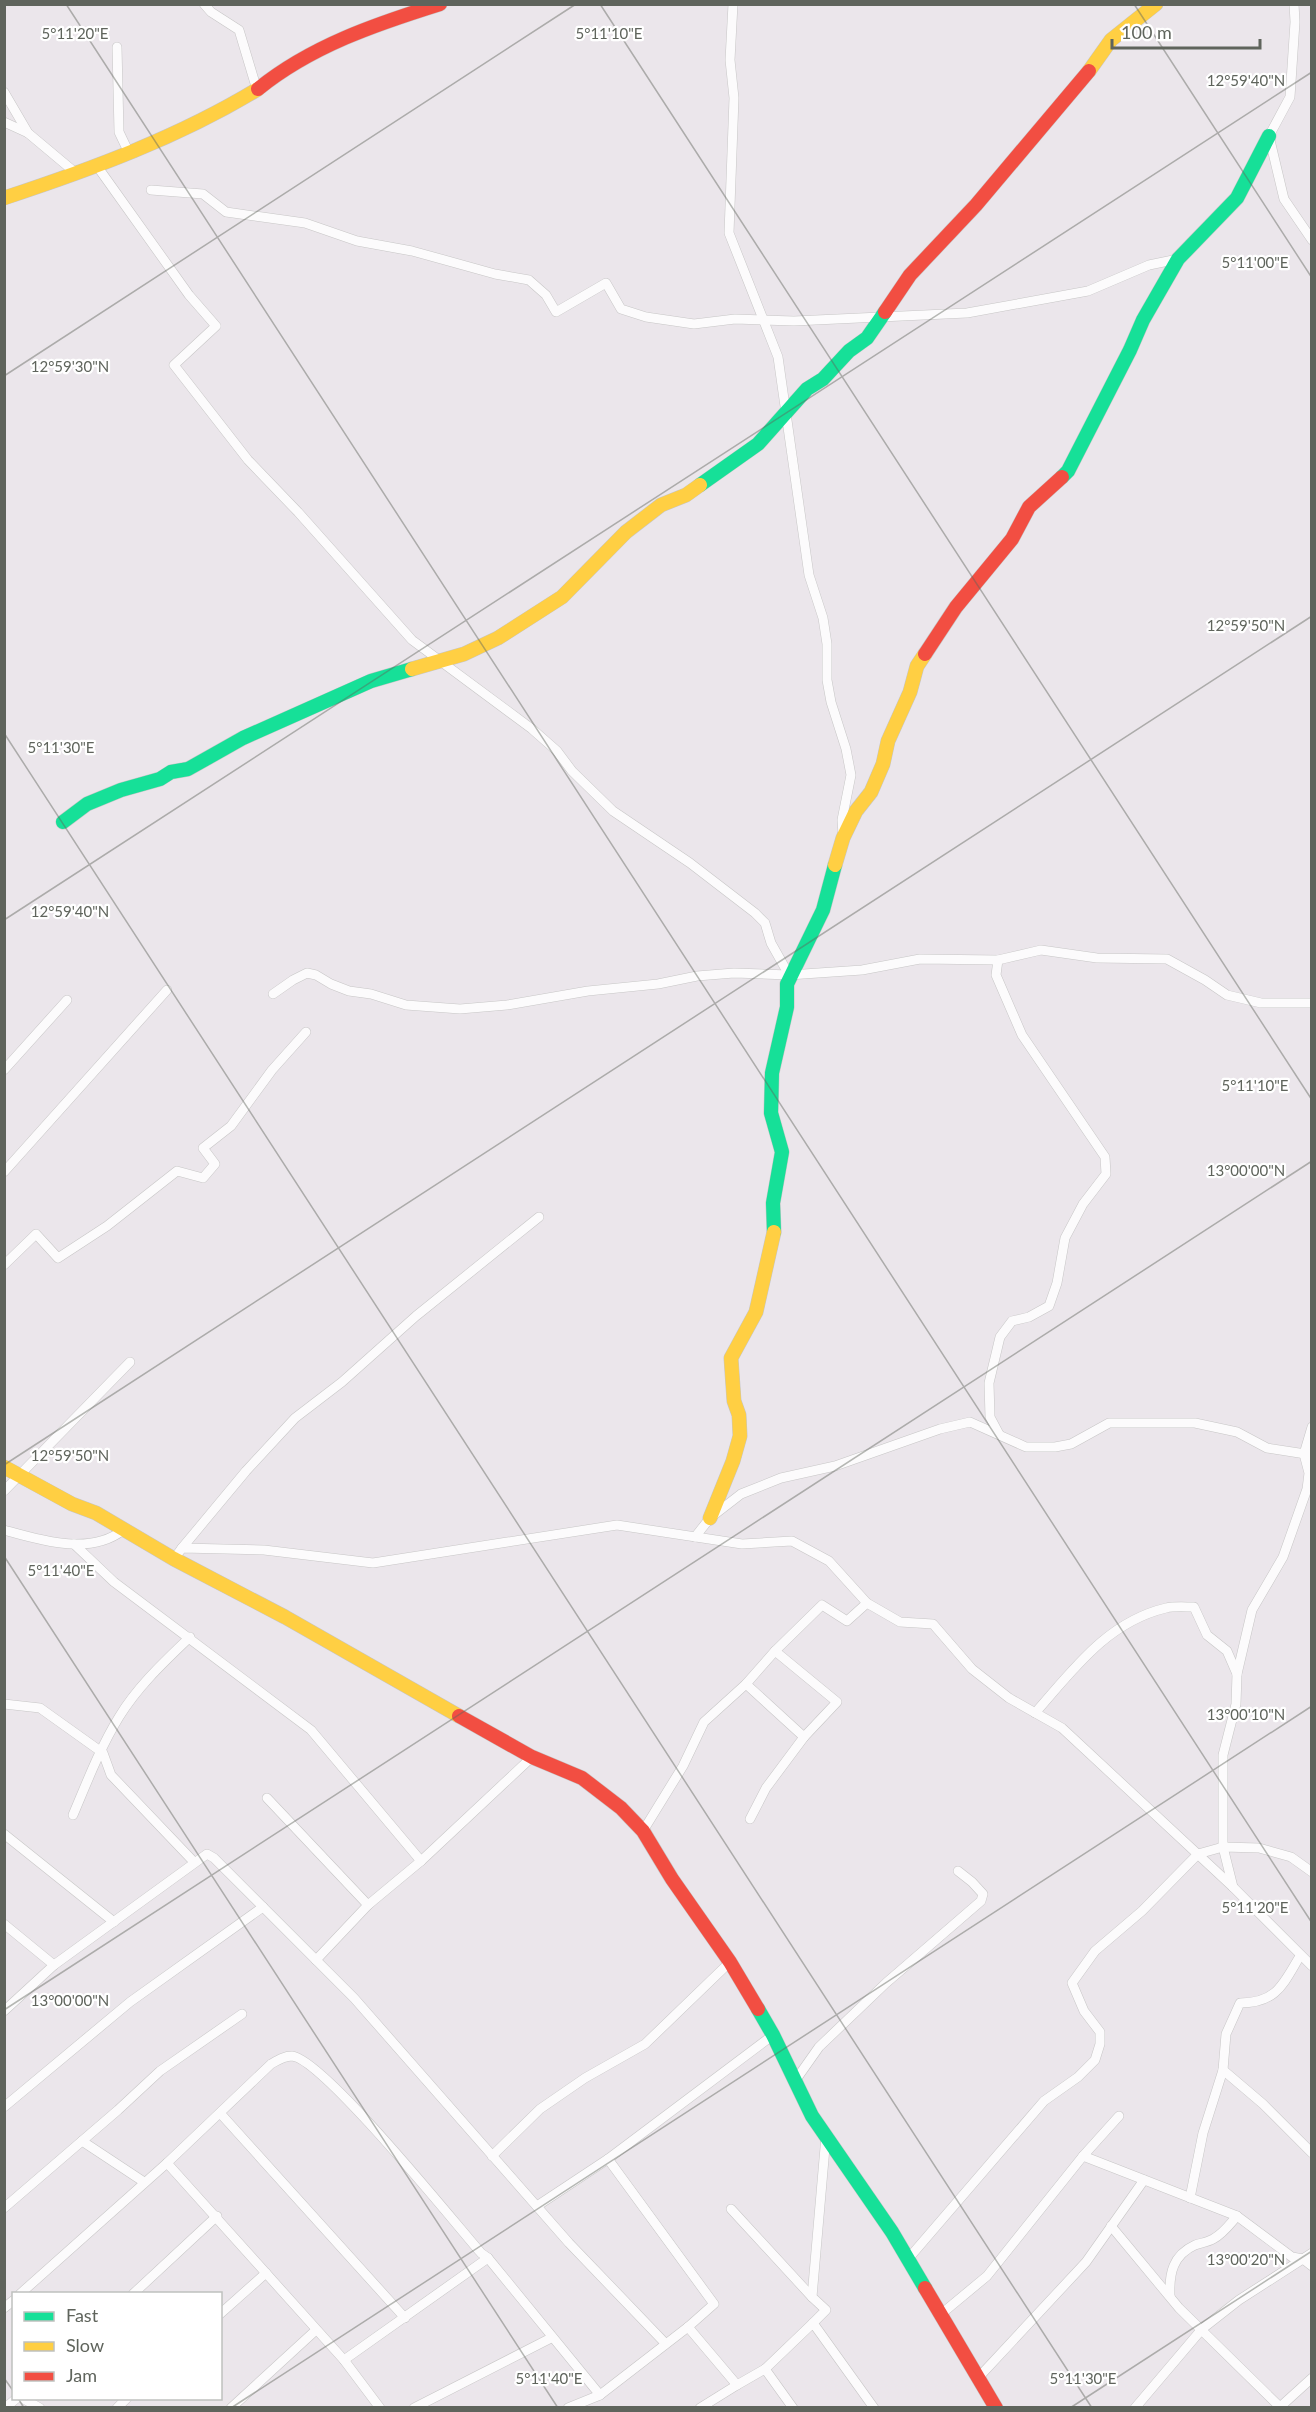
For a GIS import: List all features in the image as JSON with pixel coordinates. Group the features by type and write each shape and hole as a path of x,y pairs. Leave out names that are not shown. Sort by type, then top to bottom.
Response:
{"street":[{"path":"204,4 211,12 239,30 257,90"},
{"path":"4,198 77,174 129,153 257,90 280,71 324,47 374,25 440,4"},
{"path":"732,4 730,60 734,98 729,233 778,357 809,575 823,618 827,644 826,680 851,776 842,820 843,838"},
{"path":"63,822 87,804 121,790 160,779 171,772 188,769 243,738 350,690 372,681 464,654 498,638 562,597 626,532 661,505 686,495 758,444 807,389 823,379 849,351 867,338 910,275 976,205 1082,81 1111,40 1156,4"},
{"path":"710,1518 741,1436 739,1415 734,1401 731,1358 756,1312 773,1238 773,1203 781,1171 782,1152 771,1113 772,1073 787,1007 789,975 796,967 823,910 843,838 856,811 871,792 883,765 888,741 910,692 917,666 956,607 1012,539 1029,507 1068,471 1143,320 1178,260 1237,198 1290,97 1294,4"},
{"path":"117,47 118,132 129,153"},
{"path":"4,93 28,133"},
{"path":"4,122 28,133 77,174"},
{"path":"1269,136 1284,199 1311,240"},
{"path":"97,166 189,295 216,326 174,365 251,464 298,512 412,640 452,672 478,688 532,729 557,751 572,771 613,811 690,863 755,913 765,923 771,943 789,975"},
{"path":"151,189 203,194 226,212 305,223 357,241 412,251 495,274 528,280 546,295 556,312 606,282 621,309 646,317 694,324 735,319 882,318 967,313 1088,291 1149,264 1178,260"},
{"path":"273,994 307,973 349,991 371,994 406,1005 460,1009 507,1005 588,990 658,984 697,976 734,973 789,975 862,970 920,959 998,960 1041,950 1097,958 1167,959 1227,995 1261,1003 1303,1001 1311,1003"},
{"path":"998,960 996,975 1022,1035 1105,1157 1106,1174 1083,1204 1065,1239 1057,1283 1049,1306 1029,1317 1012,1321 1000,1337 988,1383 990,1417 999,1434"},
{"path":"4,1172 167,990"},
{"path":"4,1070 67,1000"},
{"path":"4,1264 36,1234 58,1258 107,1226 177,1171 203,1178 215,1164 203,1148 231,1126 272,1070 306,1032"},
{"path":"178,1554 246,1471 295,1418 342,1382 416,1316 539,1217"},
{"path":"4,1491 130,1362"},
{"path":"695,1537 710,1518 741,1494 781,1478 835,1466 940,1429 970,1422 1026,1447 1054,1447 1071,1444 1109,1423 1195,1423 1237,1432 1267,1448 1308,1454"},
{"path":"1233,1887 1223,1848 1223,1755 1236,1704 1237,1674 1252,1610 1283,1557 1307,1489 1311,1427"},
{"path":"4,1467 72,1504 96,1513 123,1530 178,1554 532,1757 582,1779 621,1808 643,1831 672,1879 730,1962 773,2035 812,2116 855,2176 908,2259 996,2408"},
{"path":"178,1554 264,1550 373,1563 617,1525 742,1545 792,1541 829,1561 867,1603 900,1623 933,1624 972,1669 1009,1698 1062,1728 1233,1887 1311,1966"},
{"path":"4,1530 74,1544 98,1542 123,1530"},
{"path":"74,1544 114,1582 311,1730 421,1861"},
{"path":"643,1831 683,1766 704,1722 746,1684 822,1605 847,1621 867,1603"},
{"path":"1035,1713 1092,1648 1131,1620 1168,1607 1194,1607 1207,1635 1227,1651 1237,1674"},
{"path":"74,1815 119,1717 153,1672 190,1637"},
{"path":"750,1819 766,1788 804,1737 837,1702 775,1652"},
{"path":"746,1684 804,1737"},
{"path":"4,1704 40,1708 101,1752 111,1775 194,1862"},
{"path":"316,1960 368,1905 421,1861 532,1757"},
{"path":"267,1798 368,1905"},
{"path":"4,1834 114,1922"},
{"path":"908,2259 1044,2101 1078,2077 1095,2060 1100,2044 1100,2032 1084,2011 1072,1983 1095,1951 1142,1911 1198,1854 1223,1848 1259,1848 1291,1857 1311,1872"},
{"path":"4,2011 54,1965 207,1854 214,1858 354,1998 537,2206 665,2343"},
{"path":"795,2081 819,2047 869,1999 981,1901 983,1894 957,1871"},
{"path":"4,2107 130,2002 263,1907"},
{"path":"4,1924 54,1965"},
{"path":"1190,2198 1203,2133 1223,2070 1226,2034 1240,2003 1257,2003 1279,1991 1300,1956"},
{"path":"492,2156 540,2109 585,2078 645,2044 730,1962"},
{"path":"4,2208 160,2071 242,2014"},
{"path":"537,2206 608,2159 773,2035"},
{"path":"22,2292 167,2163 271,2064 282,2057 293,2056 305,2062 326,2079 386,2142 481,2253 488,2258 551,2338 600,2395"},
{"path":"1223,2070 1263,2103 1311,2153"},
{"path":"220,2114 405,2318"},
{"path":"940,2315 987,2276 1083,2156 1119,2116"},
{"path":"812,2297 826,2136"},
{"path":"82,2141 144,2182"},
{"path":"1083,2156 1237,2216 1292,2257 1307,2256"},
{"path":"568,2408 600,2395 714,2304 608,2159"},
{"path":"167,2163 344,2360 380,2408"},
{"path":"978,2378 1086,2262 1144,2181"},
{"path":"700,2408 765,2369 826,2310 731,2209"},
{"path":"135,2292 217,2216"},
{"path":"1170,2296 1169,2277 1176,2260 1183,2251 1213,2239 1237,2216"},
{"path":"1111,2226 1179,2308 1280,2407 1311,2378"},
{"path":"1307,2256 1311,2266"},
{"path":"1135,2408 1202,2329 1239,2300 1307,2256"},
{"path":"344,2360 488,2258"},
{"path":"222,2312 266,2273"},
{"path":"813,2323 874,2408"},
{"path":"688,2327 737,2385"},
{"path":"231,2408 316,2330"},
{"path":"414,2408 551,2338"},
{"path":"765,2369 793,2408"},
{"path":"26,2400 40,2408"}],"traffic: fast":[{"path":"1062,477 1068,471 1143,320 1178,259 1237,198 1269,136"},
{"path":"700,485 758,444 807,389 823,379 849,351 867,338 885,312"},
{"path":"63,822 87,804 121,790 160,779 171,772 188,769 243,738 371,681 412,669"},
{"path":"774,1232 773,1203 782,1152 771,1113 772,1073 787,1007 787,984 823,910 835,865"},
{"path":"758,2009 812,2116 892,2232 925,2288"}],"traffic: slow":[{"path":"1089,71 1111,40 1156,4"},
{"path":"4,198 134,151 197,122 258,89"},
{"path":"412,669 464,654 498,638 562,597 626,532 661,505 686,495 700,485"},
{"path":"835,865 843,838 856,811 871,792 883,764 888,741 910,692 917,666 925,654"},
{"path":"710,1518 733,1461 740,1436 739,1415 734,1401 731,1358 756,1312 774,1232"},
{"path":"4,1467 72,1504 96,1513 174,1559 285,1617 459,1716"}],"traffic: jam":[{"path":"258,89 278,74 322,48 368,28 440,4"},
{"path":"885,312 910,275 976,205 1089,71"},
{"path":"925,654 956,607 1012,539 1029,507 1062,477"},
{"path":"459,1716 532,1757 582,1778 621,1808 643,1831 672,1879 730,1962 758,2009"},
{"path":"925,2288 996,2408"}]}
